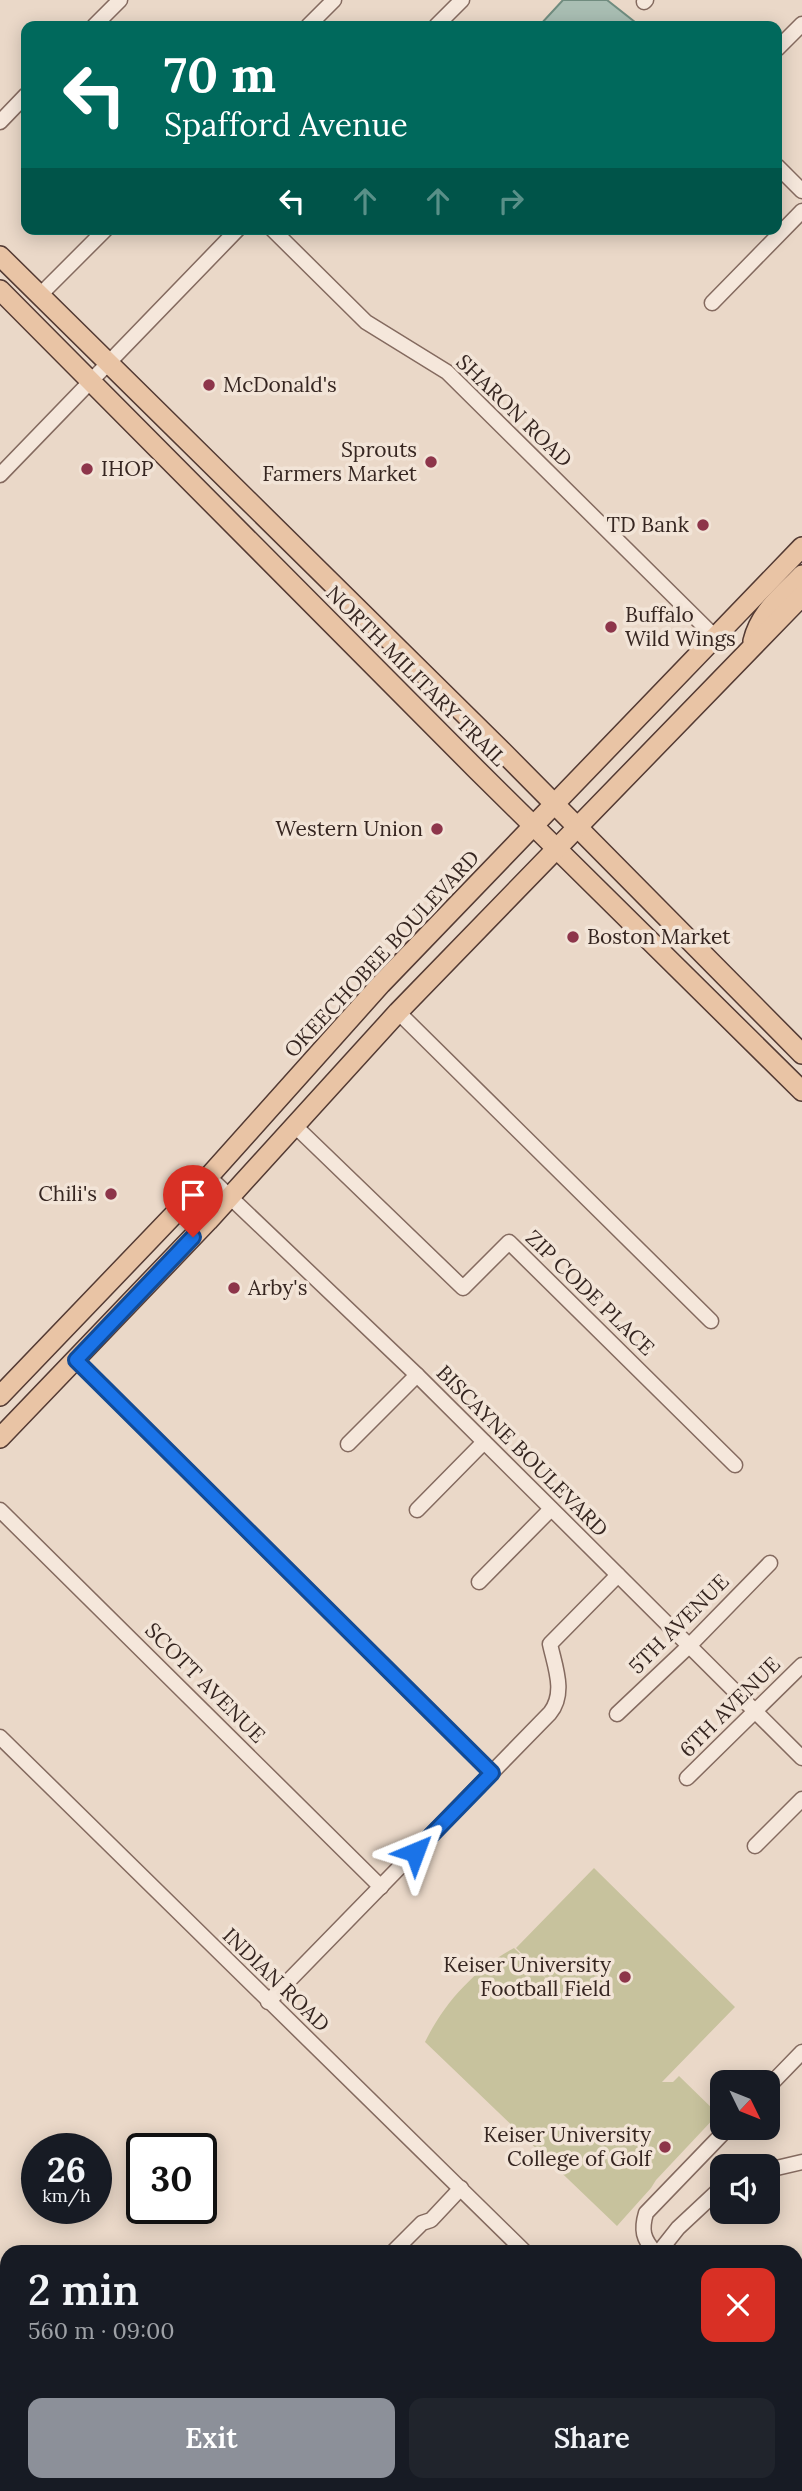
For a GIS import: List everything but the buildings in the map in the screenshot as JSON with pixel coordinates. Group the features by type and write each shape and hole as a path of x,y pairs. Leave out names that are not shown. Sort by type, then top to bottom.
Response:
{"main road":[{"name":"NORTH MILITARY TRAIL","path":"0,256 554,804 802,1054"},
{"name":"NORTH MILITARY TRAIL","path":"0,290 557,850 802,1091"},
{"path":"255,545 276,548 346,612 374,626"},
{"name":"OKEECHOBEE BOULEVARD","path":"0,1395 209,1177 381,984 802,547"},
{"path":"751,649 757,624 802,575"},
{"path":"0,1438 230,1197 398,1012 802,596"}],"street":[{"path":"99,21 120,0"},
{"path":"313,21 334,0"},
{"path":"441,21 462,0"},
{"path":"782,44 802,23"},
{"path":"0,122 21,100"},
{"path":"782,171 802,191"},
{"path":"782,231 802,211"},
{"path":"40,295 100,235"},
{"path":"0,475 232,235"},
{"name":"SHARON ROAD","path":"278,235 366,322 447,372 715,637"},
{"path":"712,303 779,235"},
{"path":"398,1012 711,1321"},
{"name":"ZIP CODE PLACE","path":"294,1125 463,1288 509,1242 735,1465"},
{"name":"BISCAYNE BOULEVARD","path":"209,1177 417,1375 802,1758"},
{"path":"76,1360 492,1773"},
{"path":"348,1444 417,1375"},
{"path":"417,1510 484,1442"},
{"path":"480,1582 551,1509"},
{"name":"SCOTT AVENUE","path":"0,1510 381,1887"},
{"name":"5TH AVENUE","path":"617,1714 689,1646 770,1563"},
{"path":"268,2002 556,1704 559,1695 558,1683 550,1644 618,1575"},
{"name":"6TH AVENUE","path":"687,1778 802,1665"},
{"name":"INDIAN ROAD","path":"0,1737 518,2245"},
{"path":"755,1846 802,1799"},
{"path":"780,2075 802,2052"},
{"path":"649,2245 642,2228 646,2213 716,2140"},
{"path":"780,2167 802,2162"},
{"path":"400,2245 422,2223 431,2220 461,2188"},
{"path":"663,2245 710,2198"}],"shaded area":[{"path":"563,0 607,0 634,21 544,21"},
{"path":"594,1868 735,2007 662,2082 673,2082 679,2076 710,2106 710,2123 617,2226 425,2042 441,2014 462,1988 486,1966 514,1948 559,1991 516,1948"}],"place":[{"name":"McDonald's","path":"209,385"},
{"name":"Sprouts Farmers Market","path":"431,462"},
{"name":"IHOP","path":"87,469"},
{"name":"TD Bank","path":"703,525"},
{"name":"Buffalo Wild Wings","path":"611,627"},
{"name":"Western Union","path":"437,829"},
{"name":"Boston Market","path":"573,937"},
{"name":"Chili's","path":"111,1194"},
{"name":"Arby's","path":"234,1288"},
{"name":"Keiser University Football Field","path":"625,1977"},
{"name":"Keiser University College of Golf","path":"665,2147"}],"route":[{"path":"193,1237 76,1360 492,1773 415,1852"}]}
